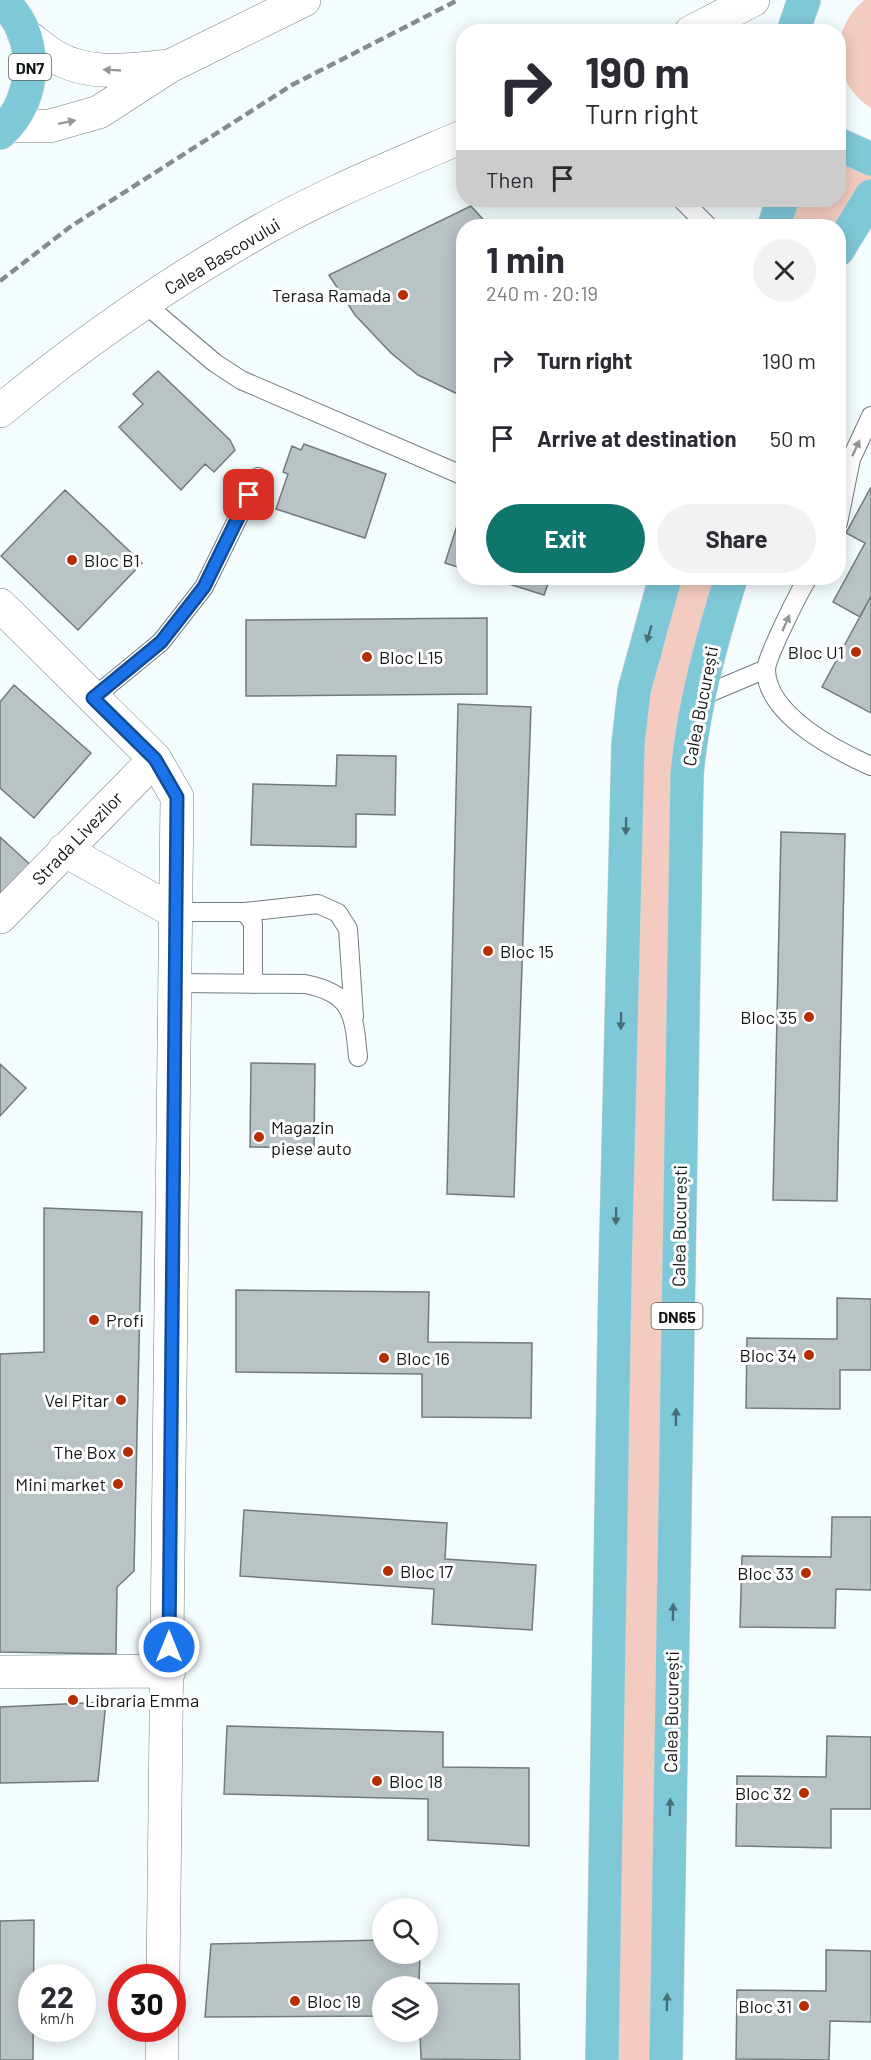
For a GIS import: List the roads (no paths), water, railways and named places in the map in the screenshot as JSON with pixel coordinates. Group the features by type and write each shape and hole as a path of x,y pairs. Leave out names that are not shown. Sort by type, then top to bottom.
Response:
{"main road":[{"path":"796,24 804,0"},
{"name":"DN7","path":"4,129 22,105 29,82 30,58 24,34 5,1"},
{"path":"846,148 871,159"},
{"path":"846,237 871,196"},
{"path":"602,2060 615,1275 628,744 634,691 663,585"},
{"name":"Calea București","path":"666,2060 687,787 697,698 728,585"}],"street":[{"path":"4,129 50,126 90,116 120,100 170,66 304,0"},
{"path":"706,24 753,0"},
{"path":"24,34 56,57 82,66 113,71 170,66"},
{"name":"Calea Bascovului","path":"0,411 37,380 144,303 246,238 342,189 456,139"},
{"path":"0,605 155,759 177,797 169,1671 163,1964"},
{"name":"Strada Livezilor","path":"0,917 155,759"},
{"path":"64,850 175,912"},
{"path":"0,1672 169,1671"},
{"path":"162,2042 162,2060"}],"lane":[{"path":"689,207 701,219"},
{"path":"144,303 215,363 241,380 456,473"},
{"path":"846,484 851,459 871,416"},
{"path":"93,698 161,642 204,587 258,477"},
{"path":"805,585 766,669 772,695 797,722 844,754 871,766"},
{"path":"697,698 766,669"},
{"path":"175,912 245,912 318,904 339,913 348,929 358,1057"},
{"path":"245,912 253,923 253,984"},
{"path":"174,983 306,984 325,988 344,1002 354,1017"}],"railway":[{"path":"0,281 70,227 292,85 458,0"}],"place":[{"name":"Terasa Ramada","path":"403,295"},
{"name":"Bloc B1","path":"72,560"},
{"name":"Bloc U1","path":"856,652"},
{"name":"Bloc L15","path":"367,657"},
{"name":"Bloc 15","path":"488,951"},
{"name":"Bloc 35","path":"809,1017"},
{"name":"Magazin piese auto","path":"259,1137"},
{"name":"Profi","path":"94,1320"},
{"name":"Bloc 34","path":"809,1355"},
{"name":"Bloc 16","path":"384,1358"},
{"name":"Vel Pitar","path":"121,1400"},
{"name":"The Box","path":"128,1452"},
{"name":"Mini market","path":"118,1484"},
{"name":"Bloc 17","path":"388,1571"},
{"name":"Bloc 33","path":"806,1573"},
{"name":"Libraria Emma","path":"73,1700"},
{"name":"Bloc 18","path":"377,1781"},
{"name":"Bloc 32","path":"804,1793"},
{"name":"Bloc 19","path":"295,2001"},
{"name":"Bloc 31","path":"804,2006"}]}
